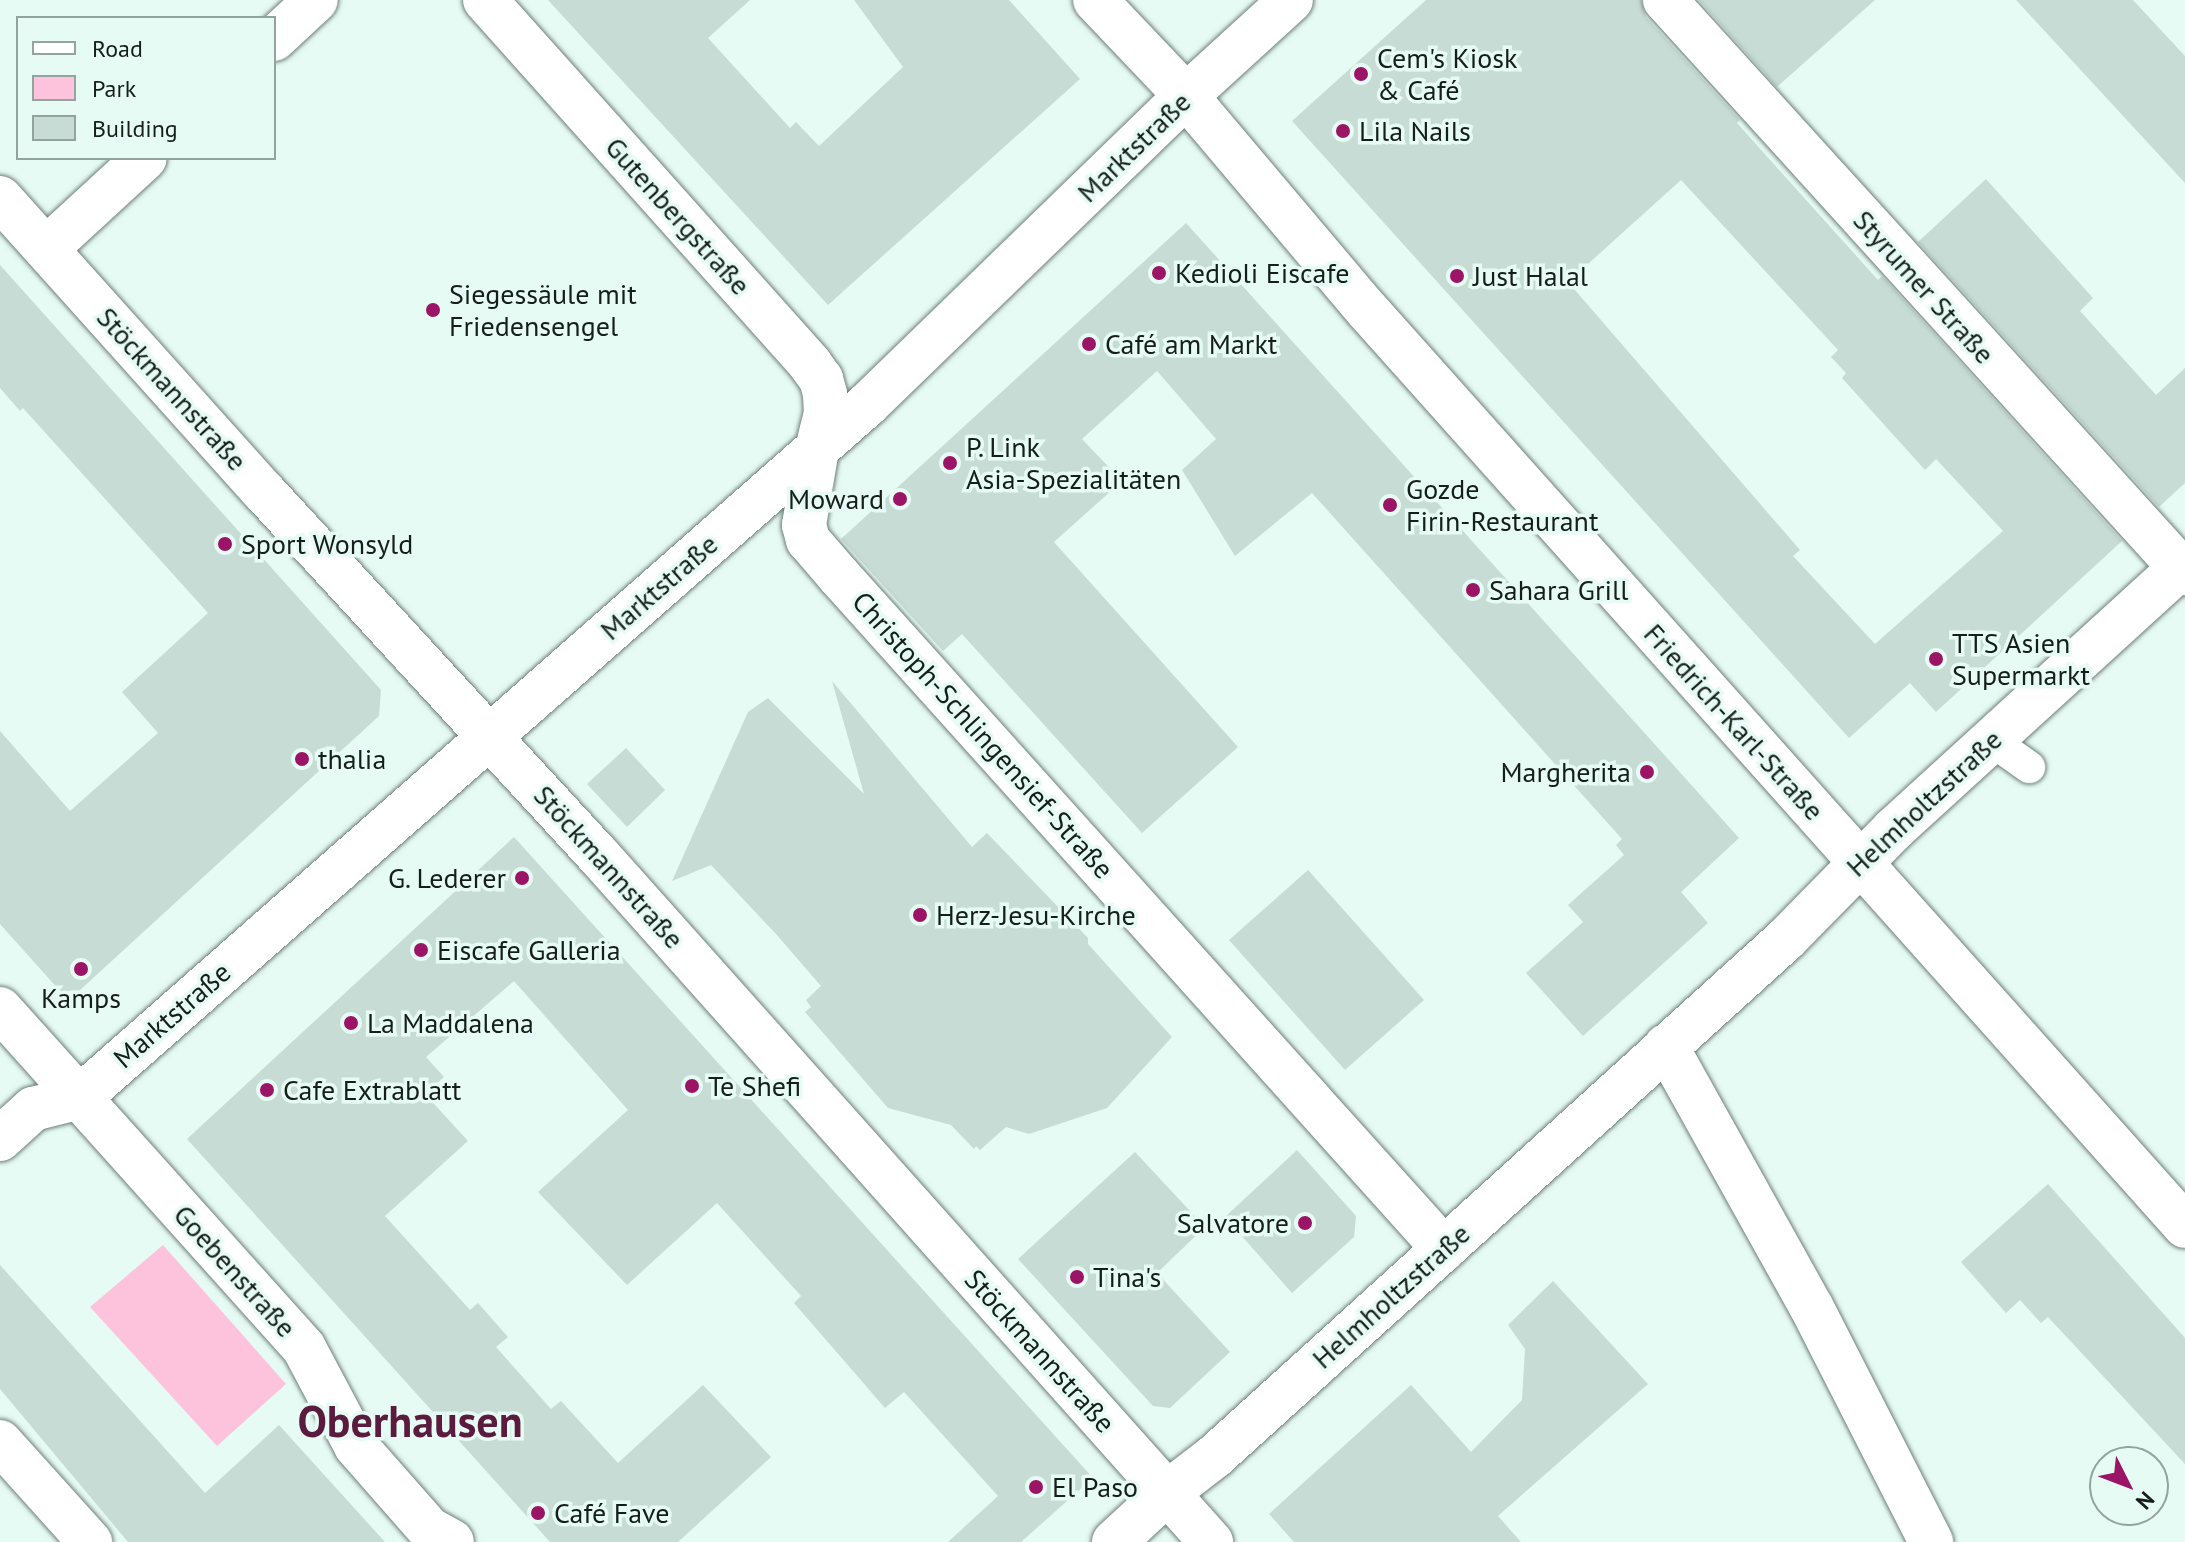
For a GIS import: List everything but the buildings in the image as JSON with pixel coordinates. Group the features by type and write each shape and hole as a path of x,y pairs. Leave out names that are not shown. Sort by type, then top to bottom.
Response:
{"street":[{"path":"276,37 316,0"},
{"name":"Gutenbergstraße","path":"485,0 810,364 821,379 825,394 826,413 817,449"},
{"name":"Friedrich-Karl-Straße","path":"1095,0 1186,96 1367,310 2185,1226"},
{"name":"Marktstraße","path":"0,1139 33,1109 80,1097 817,449 868,404 1186,96 1291,0"},
{"name":"Styrumer Straße","path":"1665,0 2183,568"},
{"path":"46,249 143,160"},
{"name":"Stöckmannstraße","path":"0,198 265,493 490,735 1211,1542"},
{"name":"Christoph-Schlingensief-Straße","path":"817,449 804,525 808,540 1444,1249"},
{"name":"Helmholtzstraße","path":"1114,1542 1167,1493 1215,1456 1786,939 1860,862 2183,568"},
{"name":"Goebenstraße","path":"0,1009 304,1348 356,1446 429,1529 452,1542"},
{"path":"1666,1046 1819,1321 1931,1542"},
{"path":"0,1442 90,1542"}],"lane":[{"path":"1991,740 2029,767"}],"green space":[{"path":"163,1245 286,1384 217,1446 90,1307"}],"place":[{"name":"Cem's Kiosk & Café","path":"1361,74"},
{"name":"Lila Nails","path":"1343,131"},
{"name":"Kedioli Eiscafe","path":"1159,273"},
{"name":"Just Halal","path":"1457,276"},
{"name":"Siegessäule mit Friedensengel","path":"433,310"},
{"name":"Café am Markt","path":"1089,344"},
{"name":"P. Link Asia-Spezialitäten","path":"950,463"},
{"name":"Moward","path":"900,499"},
{"name":"Gozde Firin-Restaurant","path":"1390,505"},
{"name":"Sport Wonsyld","path":"225,544"},
{"name":"Sahara Grill","path":"1473,590"},
{"name":"TTS Asien Supermarkt","path":"1936,659"},
{"name":"thalia","path":"302,759"},
{"name":"Margherita","path":"1647,772"},
{"name":"G. Lederer","path":"522,878"},
{"name":"Herz-Jesu-Kirche","path":"920,915"},
{"name":"Eiscafe Galleria","path":"421,950"},
{"name":"Kamps","path":"81,969"},
{"name":"La Maddalena","path":"351,1023"},
{"name":"Te Shefi","path":"692,1086"},
{"name":"Cafe Extrablatt","path":"267,1090"},
{"name":"Salvatore","path":"1305,1223"},
{"name":"Tina's","path":"1077,1277"},
{"name":"El Paso","path":"1036,1487"},
{"name":"Café Fave","path":"538,1513"}],"district":[{"name":"Oberhausen","path":"410,1421"}]}
